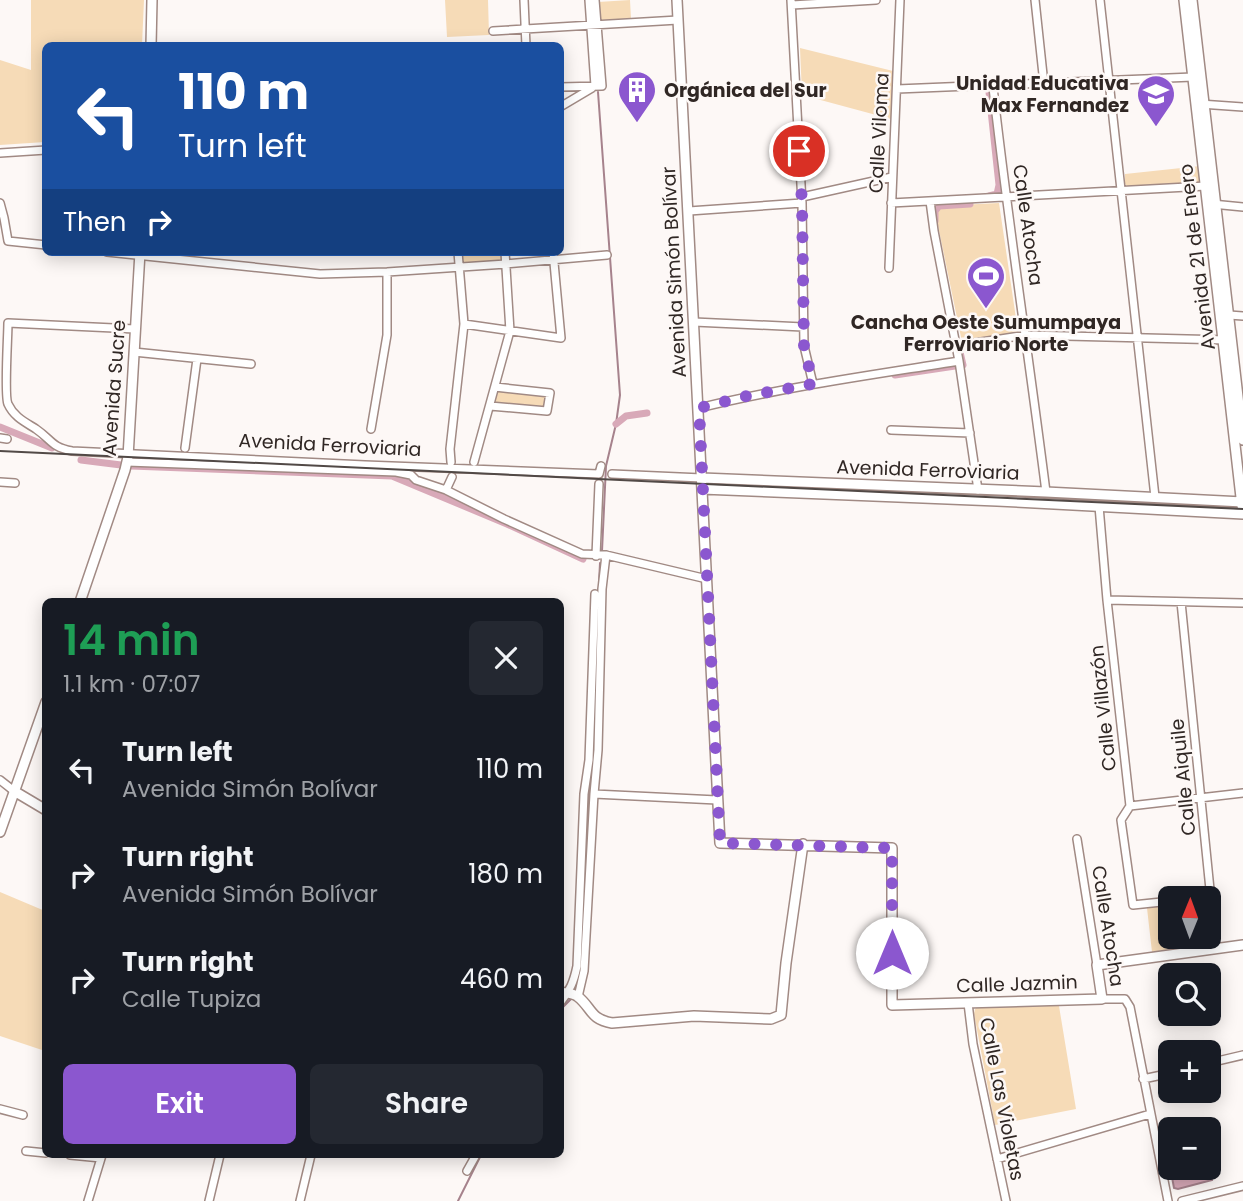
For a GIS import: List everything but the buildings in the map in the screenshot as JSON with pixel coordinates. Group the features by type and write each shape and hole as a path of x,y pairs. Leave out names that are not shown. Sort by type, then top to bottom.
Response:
{"street":[{"path":"151,42 152,0"},
{"path":"524,0 526,42"},
{"path":"589,0 599,86"},
{"path":"593,26 595,0"},
{"name":"Avenida Simón Bolívar","path":"677,0 720,843 892,848 892,1006"},
{"path":"813,384 804,346 802,200 792,2 876,0"},
{"name":"Calle Viloma","path":"889,268 900,0"},
{"path":"1035,0 1044,84"},
{"path":"1100,0 1155,497"},
{"name":"Avenida 21 de Enero","path":"1184,0 1193,77 1200,104 1228,340 1243,512"},
{"name":"Avenida 21 de Enero","path":"1192,0 1206,186 1212,204 1229,314 1228,340 1239,367 1243,440"},
{"path":"494,31 678,20"},
{"path":"897,89 1193,77"},
{"path":"564,87 599,86"},
{"path":"564,105 599,86"},
{"name":"Calle Atocha","path":"993,86 1005,197 1046,492"},
{"path":"1200,104 1243,107"},
{"path":"0,153 42,150"},
{"path":"689,211 802,200 892,177"},
{"path":"891,203 1206,186"},
{"path":"930,201 959,361 978,490"},
{"path":"0,203 8,241 42,245"},
{"path":"1212,204 1243,208"},
{"path":"564,256 607,254"},
{"name":"Avenida Sucre","path":"81,598 128,457 140,256"},
{"path":"158,256 320,274 506,264 554,256 561,338 464,324"},
{"path":"451,462 450,449 464,324 459,256"},
{"path":"474,462 510,331 505,256"},
{"path":"371,429 387,335 387,272"},
{"path":"1229,314 1243,316"},
{"path":"694,322 803,327"},
{"name":"Avenida Ferroviaria","path":"135,329 8,323 7,403 20,420 37,429 53,445 72,451 411,475 416,480 446,490 582,554 596,556"},
{"path":"955,346 1026,335 1228,340"},
{"path":"134,352 251,365"},
{"path":"185,448 197,359"},
{"path":"699,408 751,395 959,361"},
{"path":"490,406 547,411 550,393 495,387"},
{"path":"891,430 970,433"},
{"name":"Avenida Ferroviaria","path":"128,457 599,474 601,466"},
{"name":"Avenida Ferroviaria","path":"612,474 1243,502"},
{"path":"446,490 452,477"},
{"path":"0,482 15,483"},
{"path":"599,484 596,556 606,555 707,579"},
{"name":"Avenida Ferroviaria","path":"702,489 1243,512"},
{"name":"Calle Villazón","path":"1099,506 1130,806 1122,820 1133,905 1158,902"},
{"path":"571,995 584,971 598,750 602,589 606,555"},
{"path":"571,995 577,966 595,594"},
{"path":"1107,600 1243,603"},
{"name":"Calle Aiquile","path":"1181,602 1210,886"},
{"path":"0,832 42,713"},
{"path":"0,780 42,808"},
{"path":"1130,806 1243,793"},
{"path":"594,794 717,800"},
{"name":"Calle Atocha","path":"1077,839 1102,999 1125,999 1130,1007 1168,1201"},
{"path":"571,995 596,1018 612,1023 694,1016 771,1019 781,1015 803,845"},
{"path":"1221,948 1243,945"},
{"path":"1097,965 1216,949"},
{"name":"Calle Jazmin","path":"892,1006 1102,999"},
{"name":"Calle Las Violetas","path":"968,1003 973,1044 1006,1201"},
{"path":"1221,1060 1243,1055"},
{"path":"1143,1079 1158,1076"},
{"path":"0,1109 23,1115"},
{"path":"997,1159 1150,1114"},
{"path":"26,1151 42,1153"},
{"path":"88,1201 100,1158"},
{"path":"209,1201 219,1158"},
{"path":"300,1201 310,1158"},
{"path":"467,1171 474,1158"},
{"path":"1182,1201 1243,1186"}],"shaded area":[{"path":"31,0 144,0 142,42 42,42 42,142 0,145 0,60 31,70"},
{"path":"445,0 488,0 489,35 447,37"},
{"path":"630,0 631,19 599,21 598,2"},
{"path":"800,48 893,71 891,119 802,95"},
{"path":"1200,166 1199,183 1128,187 1125,184 1125,174"},
{"path":"999,203 1018,332 962,342 935,211 939,206"},
{"path":"460,256 502,256 503,261 461,264"},
{"path":"500,389 543,394 546,403 542,408 495,403 496,391"},
{"path":"0,892 42,910 42,1050 0,1036"},
{"path":"1158,907 1158,949 1173,949 1152,952 1147,908"},
{"path":"979,1006 1059,1006 1076,1109 995,1125 974,1014"},
{"path":"1173,1180 1212,1180 1178,1189 1174,1188"}],"waterway":[{"path":"598,92 620,395 606,466 602,551"},
{"path":"989,92 999,185 997,194 989,196"},
{"path":"935,221 935,211 939,206 970,204"},
{"path":"960,352 963,365"},
{"path":"895,375 955,366"},
{"path":"616,424 626,416 647,413"},
{"path":"0,427 52,448"},
{"path":"81,460 121,465"},
{"path":"131,466 392,476 583,559"},
{"path":"599,583 600,563"},
{"path":"581,964 597,651"},
{"path":"564,1006 571,999"},
{"path":"458,1201 480,1158"}],"tram line":[{"path":"0,451 1243,509"}],"place":[{"name":"Orgánica del Sur","path":"637,124"},
{"name":"Unidad Educativa Max Fernandez","path":"1156,128"},
{"name":"Cancha Oeste Sumumpaya Ferroviario Norte","path":"986,310"}],"route":[{"path":"799,151 804,346 813,384 699,408 720,843 892,848 892,953"}]}
